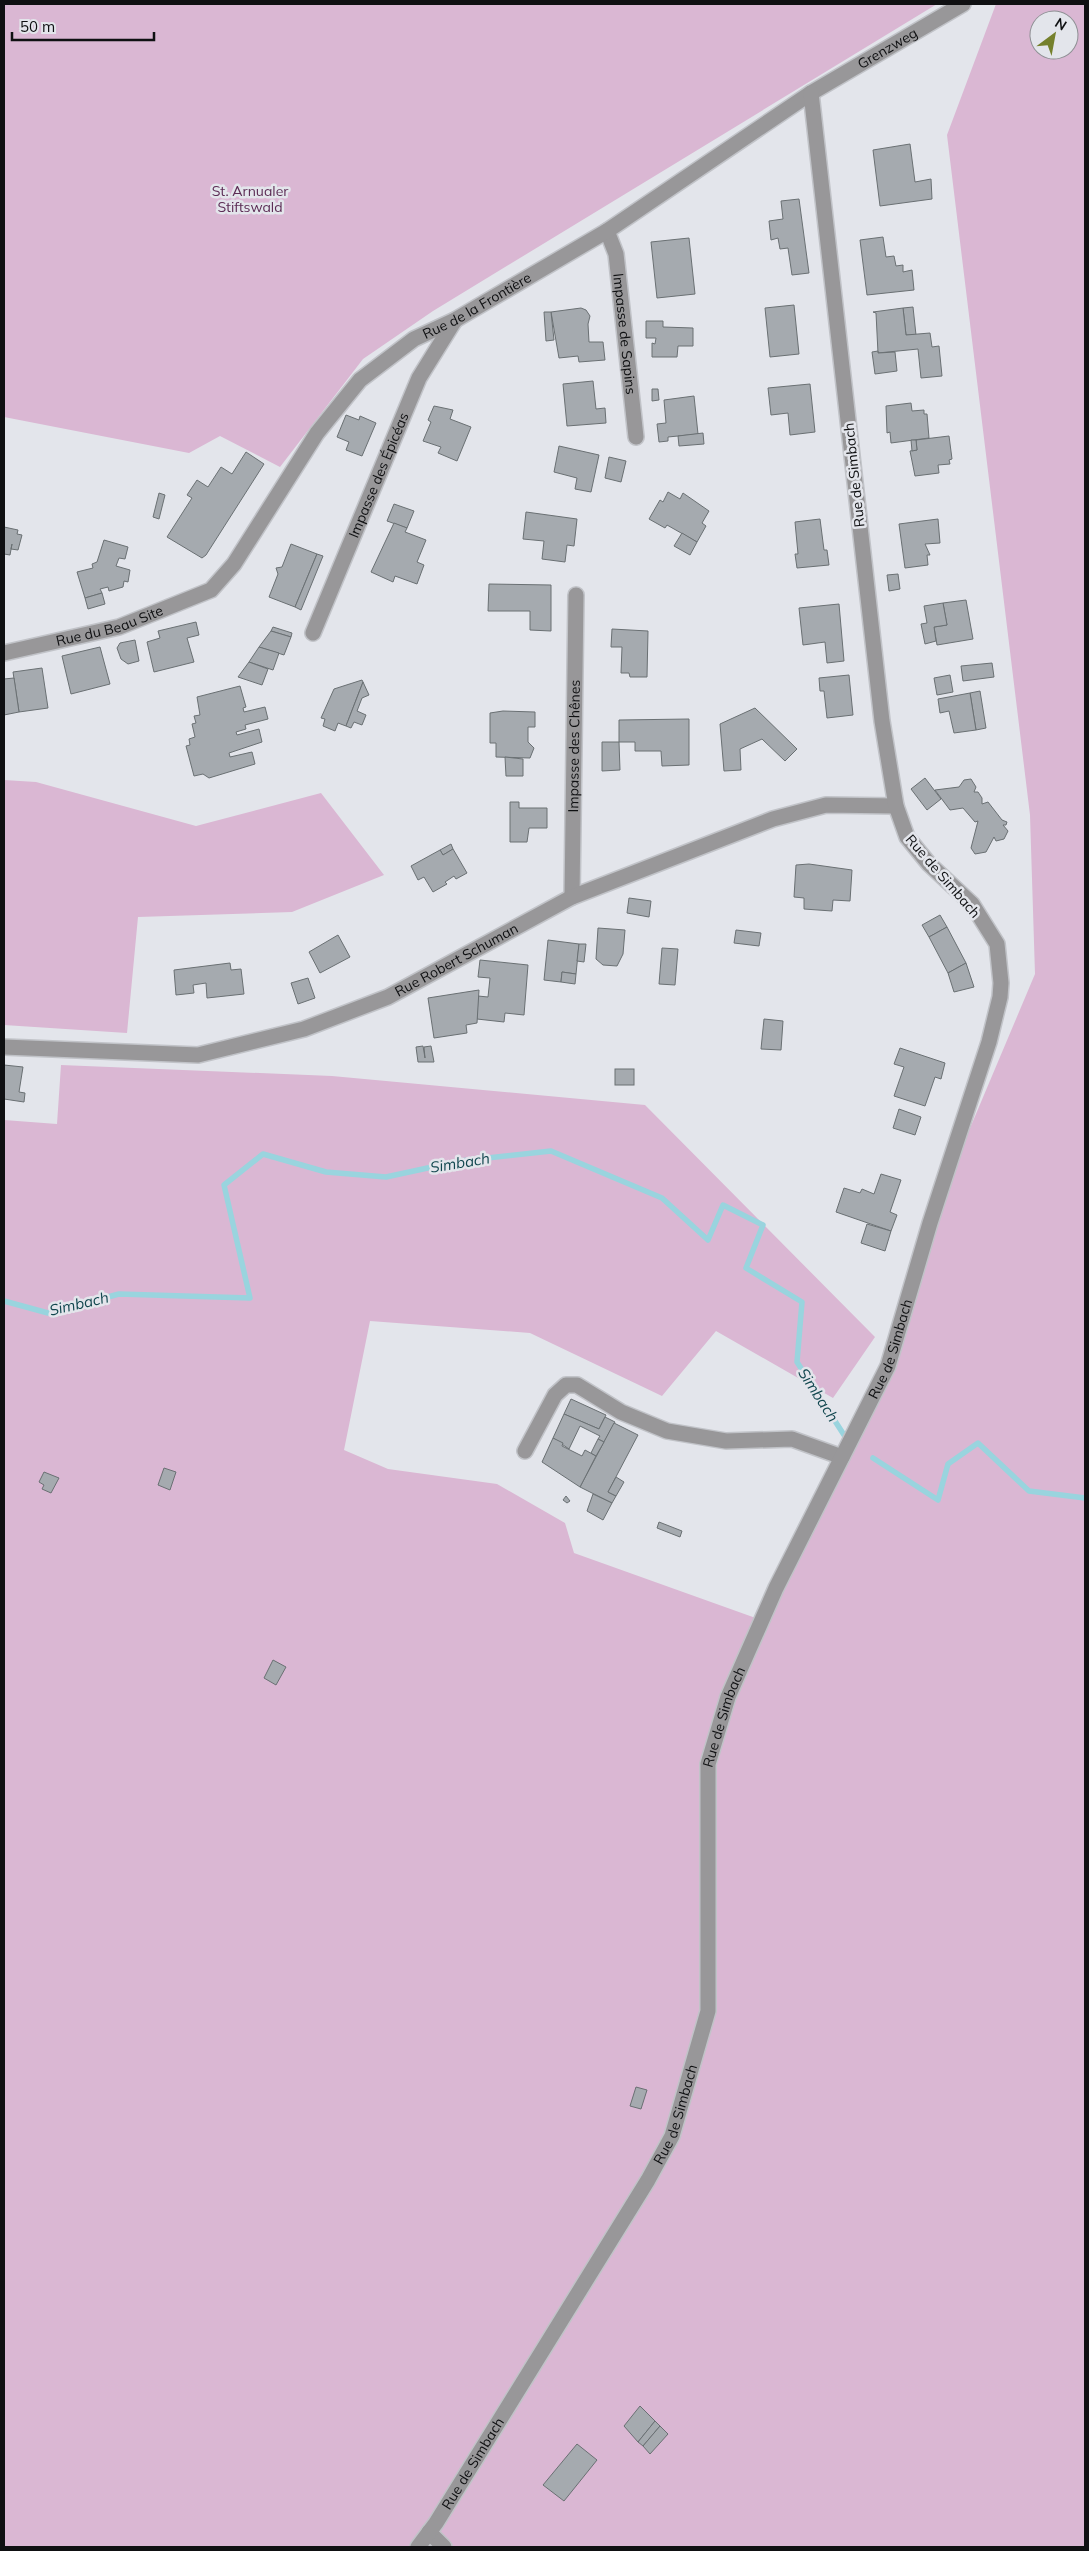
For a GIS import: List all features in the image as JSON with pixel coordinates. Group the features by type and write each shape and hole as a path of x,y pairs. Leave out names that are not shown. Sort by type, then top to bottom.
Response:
{"street":[{"name":"Grenzweg","path":"811,93 963,4"},
{"name":"Rue de la Frontière","path":"211,590 234,564 317,433 360,380 414,339 455,320 607,231 811,93"},
{"name":"Rue de Simbach","path":"418,2547 648,2180 672,2136 708,2011 708,1764 728,1697 776,1588 891,1358 930,1223 989,1042 1000,997 1001,983 997,944 972,904 929,864 906,837 896,806 882,721 811,93"},
{"name":"Impasse de Sapins","path":"607,231 616,254 636,437"},
{"name":"Impasse des Épicéas","path":"313,633 419,378 455,320"},
{"name":"Rue du Beau Site","path":"4,653 118,627 211,590"},
{"name":"Impasse des Chênes","path":"572,897 576,595"},
{"name":"Rue Robert Schuman","path":"4,1047 198,1055 304,1029 388,997 572,897 772,819 826,805 896,806"},
{"path":"525,1450 555,1395 566,1385 577,1385 621,1412 667,1431 726,1441 792,1439 818,1446 842,1457"},
{"path":"429,2532 444,2547"}],"green space":[{"name":"St. Arnualer Stiftswald","path":"4,4 937,4 433,311 363,359 280,467 220,436 189,453 4,417"},
{"path":"996,4 1085,4 1085,2547 4,2547 4,1120 57,1124 61,1065 332,1076 645,1105 875,1337 833,1398 716,1331 662,1396 530,1333 370,1321 344,1450 388,1469 497,1484 565,1523 574,1553 764,1621 855,1445 930,1223 1035,974 1030,815 947,135"},
{"path":"4,780 36,782 196,826 321,793 384,875 292,912 138,917 127,1033 4,1025"}],"building":[{"path":"910,144 915,182 931,179 932,199 880,206 873,150"},
{"path":"799,199 809,273 792,275 788,248 780,249 778,238 771,240 769,221 783,219 781,201"},
{"path":"883,237 886,257 894,256 896,266 903,265 903,272 912,270 914,290 867,295 860,240"},
{"path":"689,238 695,294 657,298 651,242"},
{"path":"794,305 799,354 770,357 765,308"},
{"path":"913,307 916,335 906,335 903,308"},
{"path":"581,308 586,310 590,316 588,324 589,342 603,342 605,360 579,362 578,356 559,358 551,312"},
{"path":"903,308 906,335 930,333 932,347 939,346 942,376 921,378 918,349 878,353 876,313 873,312"},
{"path":"544,312 551,312 554,340 546,341"},
{"path":"646,321 663,321 663,327 693,328 693,346 678,346 677,357 652,357 652,343 655,344 656,338 646,338"},
{"path":"878,351 878,353 895,352 897,371 875,374 872,352"},
{"path":"593,381 596,409 605,408 606,423 567,426 563,384"},
{"path":"810,384 815,432 790,435 788,413 771,415 768,388"},
{"path":"652,389 658,389 659,400 652,401"},
{"path":"694,396 698,434 668,437 668,441 659,442 657,424 666,423 664,400"},
{"path":"911,403 912,411 924,410 924,414 927,414 929,438 891,443 890,432 887,433 886,406"},
{"path":"434,406 453,410 450,419 471,427 457,461 438,453 441,447 423,441 431,422 428,420"},
{"path":"346,415 359,420 360,416 376,423 362,456 346,450 349,442 337,437"},
{"path":"703,433 704,444 679,446 678,436"},
{"path":"949,436 952,459 949,460 950,464 938,465 939,473 915,476 910,451 917,450 916,440"},
{"path":"911,440 916,440 917,450 912,451"},
{"path":"559,446 599,455 591,492 575,489 577,478 554,472"},
{"path":"246,452 264,464 206,555 202,558 167,537 192,498 187,495 197,480 208,487 221,467 232,474"},
{"path":"609,457 626,461 621,482 605,478"},
{"path":"668,492 680,499 683,493 709,511 702,523 706,526 697,542 667,525 665,528 649,519 660,500 663,502"},
{"path":"159,493 165,495 159,519 153,517"},
{"path":"394,504 414,511 407,528 387,521"},
{"path":"526,512 577,519 574,546 567,545 565,562 542,559 544,541 523,539"},
{"path":"820,519 824,550 827,550 829,565 797,568 795,554 798,554 795,522"},
{"path":"938,519 940,543 925,544 930,555 927,555 928,565 905,568 899,524"},
{"path":"394,523 407,528 405,532 426,540 417,562 424,565 417,584 395,576 393,582 371,572"},
{"path":"4,527 18,530 17,534 22,535 18,550 11,549 10,555 4,554"},
{"path":"682,533 697,542 690,555 674,546"},
{"path":"104,540 128,547 125,559 119,558 116,566 130,570 128,582 124,581 123,587 109,591 108,587 100,589 102,593 85,598 77,572 93,568 92,564 97,562"},
{"path":"291,544 317,554 295,607 269,597 278,574 276,568 282,567"},
{"path":"317,554 323,556 301,610 295,607"},
{"path":"898,574 900,589 889,591 887,575"},
{"path":"489,584 551,585 551,631 530,630 530,611 488,611"},
{"path":"102,593 105,604 88,609 85,598"},
{"path":"966,600 973,639 937,645 934,627 947,625 943,603"},
{"path":"943,603 947,625 934,627 936,641 925,644 921,624 927,623 924,606"},
{"path":"839,604 844,661 827,663 825,642 803,645 799,608"},
{"path":"196,622 199,635 187,638 194,662 154,672 147,642 160,638 158,631"},
{"path":"273,627 292,633 291,637 271,631"},
{"path":"612,629 648,631 647,677 630,677 629,673 621,673 622,647 611,647"},
{"path":"271,631 291,637 284,655 259,647"},
{"path":"135,640 139,661 128,664 121,659 117,648 120,643"},
{"path":"100,647 110,684 71,694 62,656"},
{"path":"259,647 279,653 273,670 249,662"},
{"path":"249,662 268,669 262,685 238,677"},
{"path":"992,663 994,677 963,681 961,666"},
{"path":"42,668 48,708 19,712 13,672"},
{"path":"849,675 853,715 827,718 824,691 820,691 819,678"},
{"path":"950,675 953,692 937,695 934,678"},
{"path":"14,678 19,712 4,715 4,679"},
{"path":"362,680 363,682 346,726 338,723 335,731 323,726 325,719 321,718 334,689"},
{"path":"363,682 369,695 362,698 357,711 366,715 362,725 354,722 351,728 346,726"},
{"path":"240,686 246,707 243,708 244,712 265,707 268,719 245,725 246,729 236,732 237,735 259,729 262,742 229,753 230,757 252,752 255,764 209,778 203,774 194,776 186,746 190,745 189,739 195,737 192,724 196,723 194,716 200,715 197,697"},
{"path":"980,691 986,728 976,730 970,693"},
{"path":"970,693 976,730 954,733 949,711 940,713 938,699"},
{"path":"755,708 797,749 785,761 762,739 740,749 741,770 724,771 720,724"},
{"path":"503,711 535,712 535,727 528,727 528,742 534,748 530,758 496,757 496,743 490,743 490,713"},
{"path":"689,719 689,765 662,766 661,751 635,751 635,742 619,742 619,720"},
{"path":"602,742 619,742 620,770 602,771"},
{"path":"505,757 523,759 523,776 506,776"},
{"path":"925,778 941,799 927,810 911,789"},
{"path":"971,779 976,787 974,792 978,792 982,798 982,804 988,802 1002,820 1007,822 1006,825 1003,825 1008,831 1004,839 996,841 994,837 986,852 975,854 971,848 978,821 975,822 963,808 950,810 935,790 959,787 964,780"},
{"path":"510,802 519,802 519,808 547,808 547,828 529,828 527,842 510,842"},
{"path":"451,844 453,849 443,855 440,850"},
{"path":"453,849 467,873 456,879 454,876 445,882 447,884 433,892 424,877 418,880 411,866 440,850 443,855"},
{"path":"809,864 852,870 850,901 833,900 832,911 804,909 804,898 794,897 796,865"},
{"path":"629,898 651,901 649,917 627,913"},
{"path":"940,915 947,927 929,937 922,925"},
{"path":"947,927 966,963 948,973 929,937"},
{"path":"598,928 625,930 623,954 617,966 603,965 596,959"},
{"path":"736,930 761,933 759,946 734,943"},
{"path":"338,935 350,957 320,973 309,952"},
{"path":"548,940 579,944 576,974 562,972 561,982 544,980"},
{"path":"579,944 586,944 584,962 577,961"},
{"path":"662,948 678,949 675,985 659,984"},
{"path":"480,960 528,965 524,1015 505,1013 504,1022 477,1019 478,996 488,997 490,978 478,977"},
{"path":"230,963 231,970 241,969 244,994 207,998 206,983 193,985 194,993 176,995 174,970"},
{"path":"966,963 974,987 954,992 948,973"},
{"path":"562,972 576,974 575,984 561,982"},
{"path":"308,978 315,998 298,1004 291,983"},
{"path":"479,990 477,1023 466,1025 467,1033 434,1038 428,998"},
{"path":"764,1019 783,1021 781,1050 761,1049"},
{"path":"423,1046 425,1058 424,1047 431,1046 434,1062 418,1062 416,1047"},
{"path":"900,1048 945,1063 941,1079 935,1077 925,1106 894,1096 904,1067 894,1064"},
{"path":"4,1065 23,1067 19,1092 25,1093 24,1102 4,1099"},
{"path":"615,1069 634,1069 634,1085 615,1085"},
{"path":"899,1109 921,1117 915,1135 893,1128"},
{"path":"881,1174 901,1180 890,1212 897,1215 891,1231 836,1212 844,1188 860,1193 862,1189 874,1194"},
{"path":"867,1224 891,1231 885,1251 861,1243"},
{"path":"571,1399 606,1415 599,1429 564,1414"},
{"path":"564,1414 599,1429 605,1417 615,1422 604,1442 598,1439 600,1436 580,1426 569,1449 553,1438"},
{"path":"614,1423 638,1435 608,1492 616,1496 612,1503 580,1487"},
{"path":"553,1438 563,1443 562,1446 582,1456 585,1450 596,1456 580,1487 542,1462"},
{"path":"598,1439 604,1442 596,1456 591,1453"},
{"path":"164,1468 176,1472 170,1490 158,1485"},
{"path":"44,1472 59,1478 51,1493 42,1489 44,1485 39,1482"},
{"path":"616,1477 624,1482 616,1496 608,1492"},
{"path":"593,1494 612,1503 603,1520 587,1511"},
{"path":"566,1496 570,1501 567,1503 563,1500"},
{"path":"659,1522 682,1531 680,1537 657,1528"},
{"path":"273,1660 286,1667 276,1685 264,1678"},
{"path":"636,2087 647,2090 641,2109 630,2106"},
{"path":"640,2406 655,2421 638,2442 624,2426"},
{"path":"655,2421 660,2426 643,2446 638,2442"},
{"path":"660,2426 668,2434 650,2454 643,2446"},
{"path":"577,2444 597,2460 564,2501 543,2485"}],"waterway":[{"name":"Simbach","path":"4,1301 48,1313 119,1294 250,1298 224,1185 263,1154 326,1172 386,1177 460,1161 551,1151 662,1198 708,1240 723,1205 763,1225 746,1268 802,1302 797,1362 844,1435"},
{"name":"Simbach","path":"873,1458 938,1500 948,1464 978,1443 1029,1491 1085,1498"}]}
